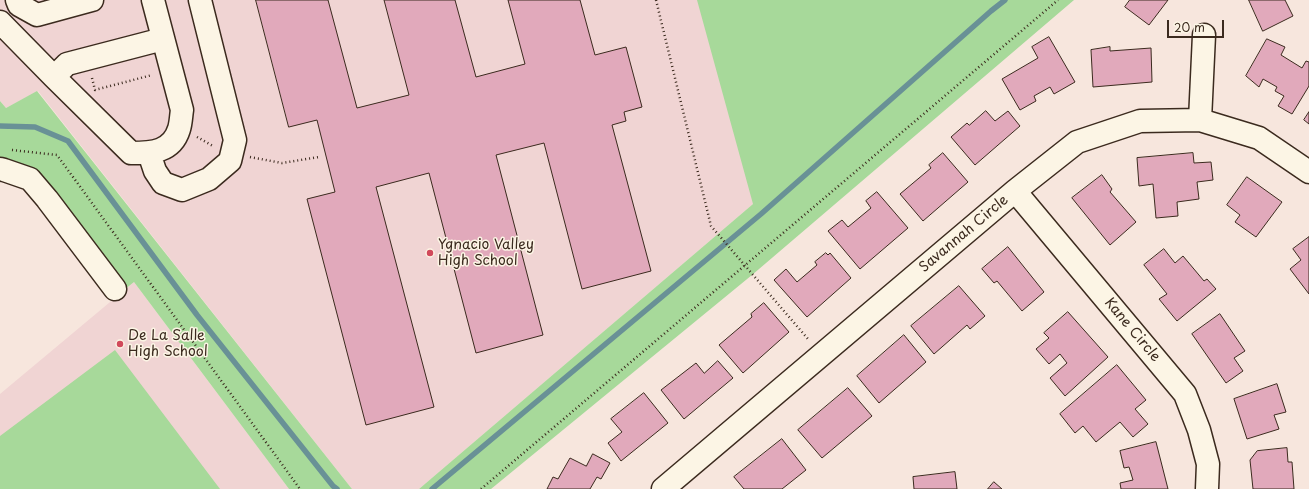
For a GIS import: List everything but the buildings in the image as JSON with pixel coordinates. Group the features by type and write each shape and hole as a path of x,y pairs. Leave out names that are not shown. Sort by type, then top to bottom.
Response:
{"street":[{"path":"17,0 19,5 37,15 92,0"},
{"path":"0,22 131,153 149,153 158,151 172,144 179,129 182,110 153,0"},
{"path":"149,153 155,171 164,183 182,190 209,179 230,161 235,140 200,0"},
{"path":"1200,120 1204,35"},
{"path":"54,77 67,64 163,39"},
{"name":"Savannah Circle","path":"663,489 1015,191 1077,142 1140,121 1200,120 1259,138 1309,172"},
{"path":"0,169 30,179 47,199 115,289"},
{"name":"Kane Circle","path":"1015,191 1185,394 1199,430 1208,464 1207,489"}],"path":[{"path":"656,0 711,226 821,355"},
{"path":"481,489 1058,0"},
{"path":"86,59 95,90 154,74"},
{"path":"196,136 214,147"},
{"path":"8,149 56,155 300,489"},
{"path":"255,158 282,163 319,157"}],"shaded area":[{"name":"Ygnacio Valley High School","path":"0,0 983,0 753,204 419,489 352,489 38,91 6,108 0,101"},
{"name":"De La Salle High School","path":"134,282 289,489 0,489 0,394"}],"green space":[{"path":"697,0 1074,0 752,275 491,489 419,489 753,204"},
{"path":"37,91 352,489 289,489 134,282 119,294 47,199 0,169 0,101 6,108"},
{"path":"115,350 220,489 0,489 0,436"}],"waterway":[{"path":"432,489 761,214 1005,0"},
{"path":"0,126 35,127 68,141 197,315 333,486 337,489"}],"place":[{"name":"Ygnacio Valley High School","path":"430,253"},
{"name":"De La Salle High School","path":"120,344"}]}
